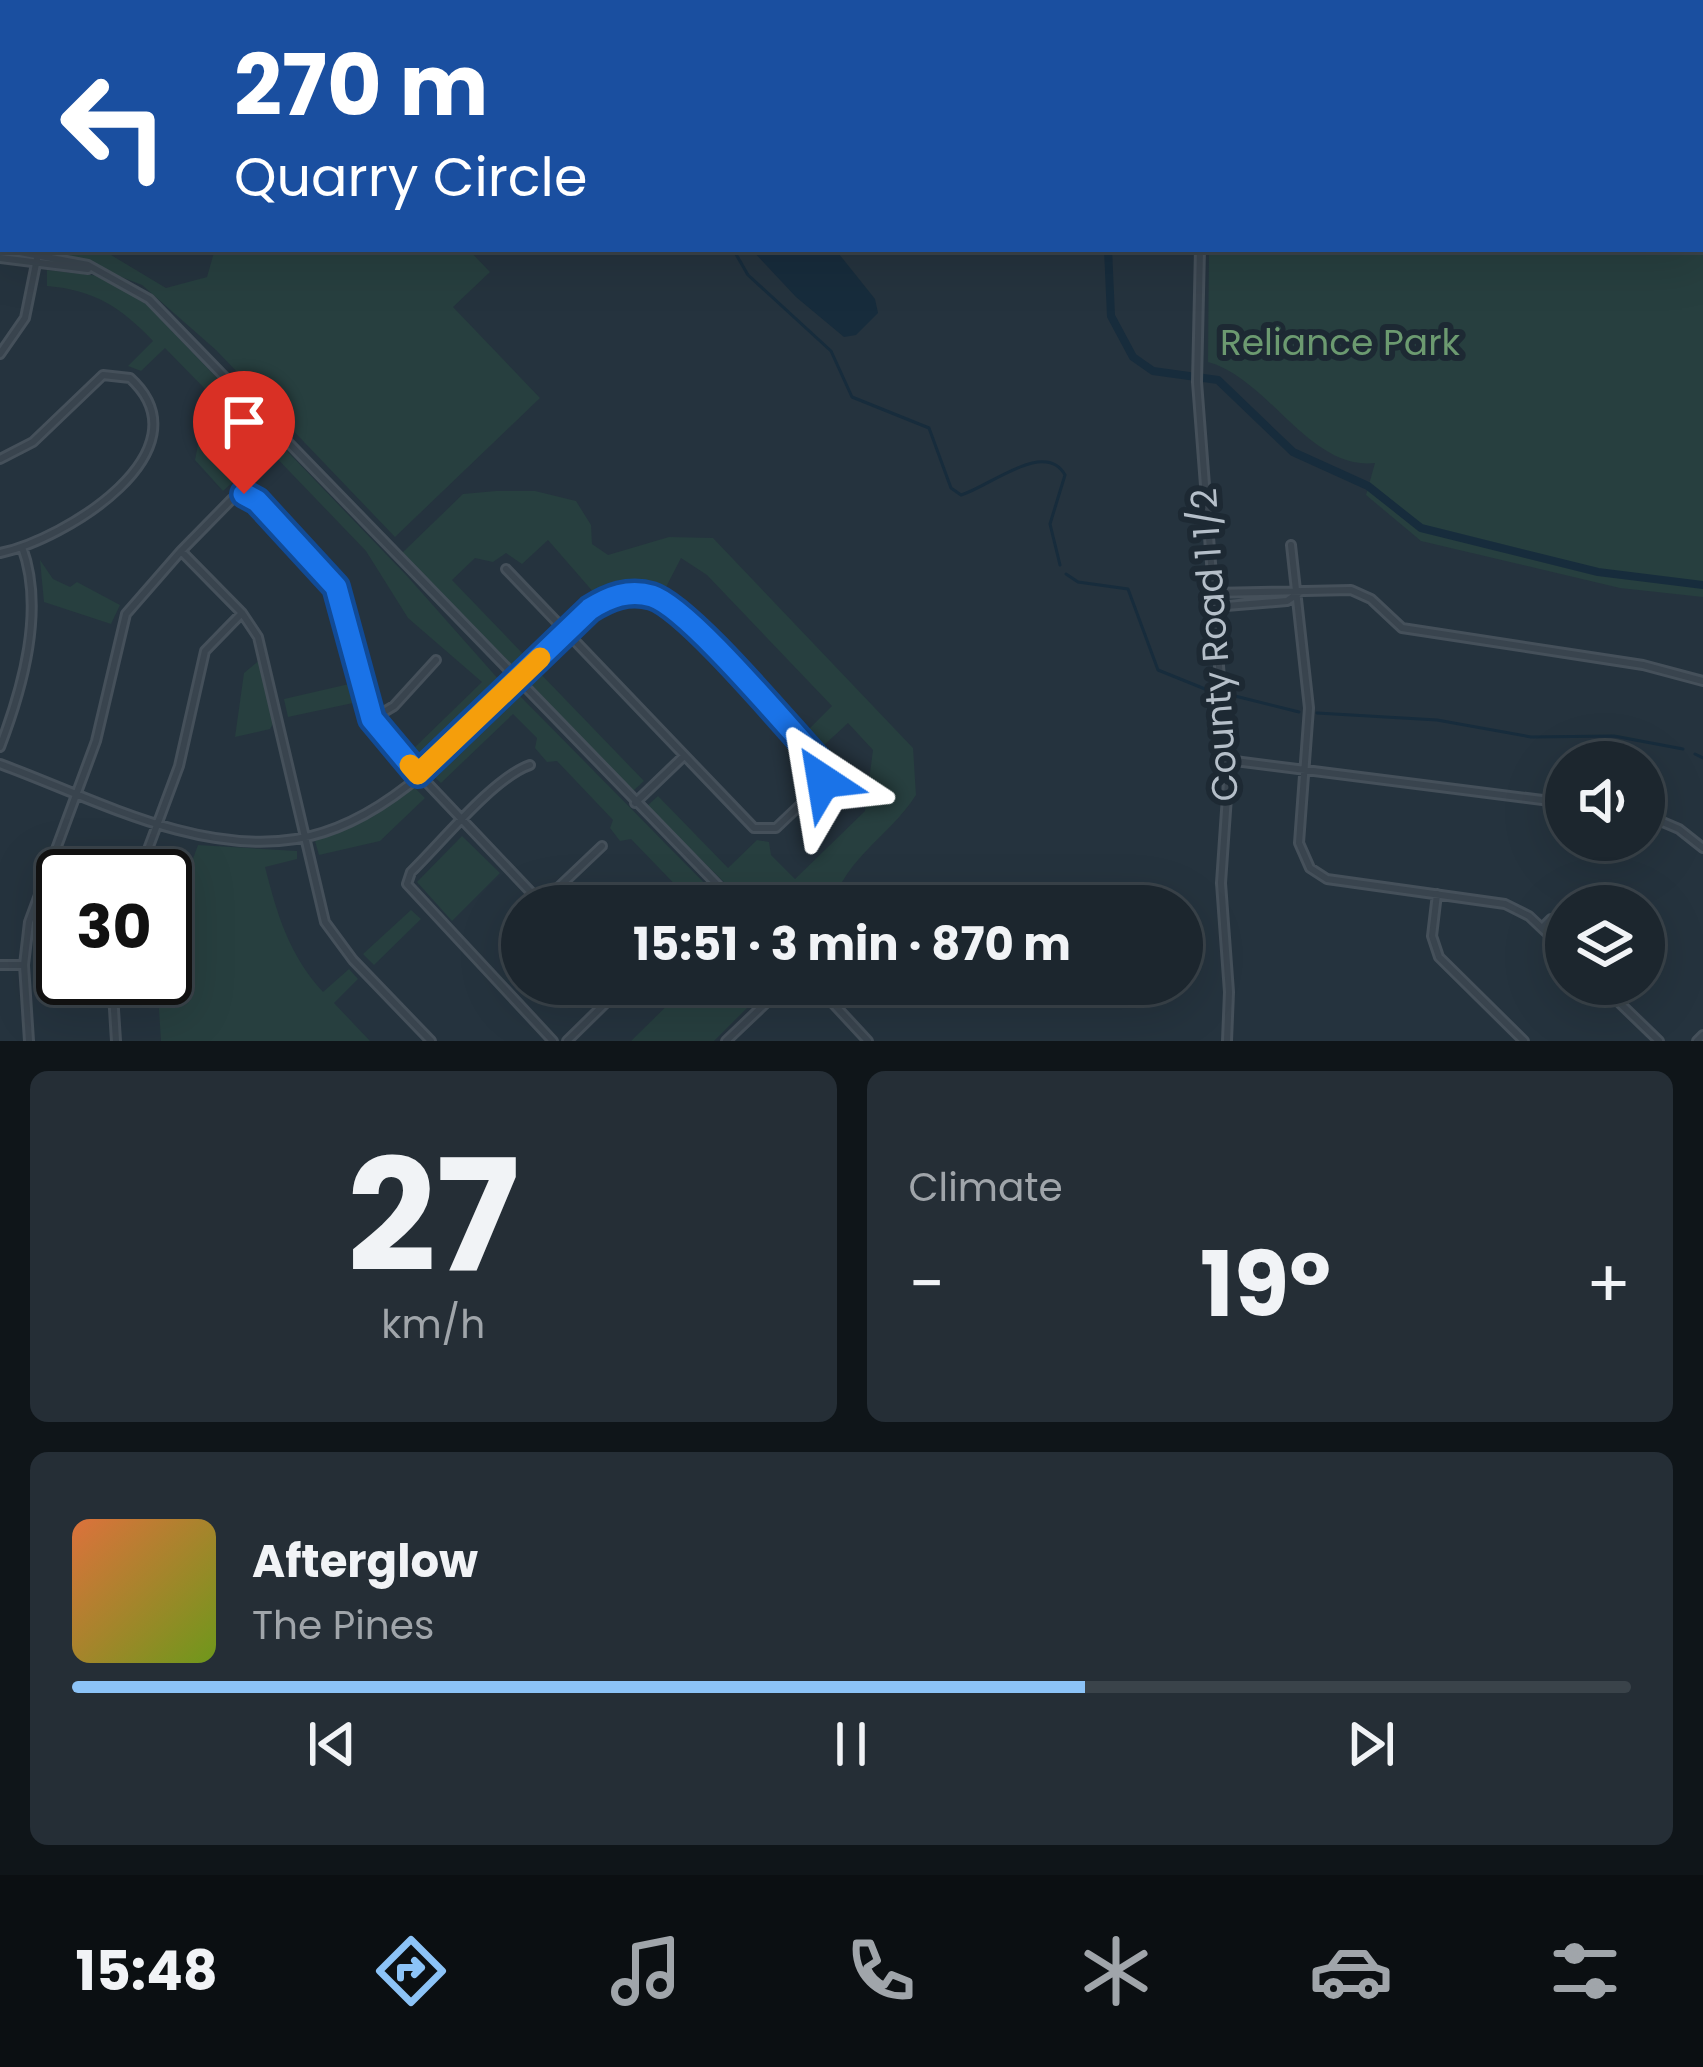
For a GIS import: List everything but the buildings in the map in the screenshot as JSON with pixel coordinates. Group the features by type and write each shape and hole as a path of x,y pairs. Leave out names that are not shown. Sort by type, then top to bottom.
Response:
{"street":[{"name":"County Road 1 1/2","path":"1200,252 1197,382 1226,760 1221,883 1229,992 1227,1041"},
{"path":"0,258 38,255 109,274 160,309 716,885"},
{"path":"0,354 25,317 38,255"},
{"path":"0,459 33,442 104,376 130,378 154,414 152,445 127,479 68,524 0,553"},
{"path":"29,1041 24,965 34,907 96,740 126,614 181,550 232,499 244,494 257,501 336,587 372,719 524,885"},
{"path":"1291,544 1300,592 1309,708 1299,842 1310,868 1332,880 1505,904 1545,931"},
{"path":"0,747 14,704 34,594 22,547"},
{"path":"181,550 242,613 258,637 314,889 335,938 431,1041"},
{"path":"0,764 158,823 227,841 304,837 367,812 418,774 566,632 607,598 631,593 665,602 825,771 818,788 776,828 761,831 684,756 566,632 506,569"},
{"path":"1365,595 1370,585"},
{"path":"1213,593 1352,590 1365,595 1402,628 1642,665 1703,681"},
{"path":"1214,607 1287,601 1300,592"},
{"path":"148,849 179,766 205,651 242,613"},
{"path":"372,719 394,706 436,660"},
{"path":"0,700 14,704"},
{"path":"634,803 684,756"},
{"path":"1226,760 1545,800"},
{"path":"530,765 518,769 410,874 409,890 553,1041"},
{"path":"1665,823 1703,848"},
{"path":"563,885 602,846"},
{"path":"1437,894 1432,936 1439,958 1524,1041"},
{"path":"1542,928 1545,925"},
{"path":"0,965 24,965"},
{"path":"114,1005 116,1041"},
{"path":"567,1041 602,1005"},
{"path":"726,1041 764,1005"},
{"path":"834,1005 868,1041"},
{"path":"1622,1005 1659,1041"}],"green space":[{"path":"57,252 106,252 166,288 207,277 214,252 471,252 490,272 453,307 540,398 395,537 216,350 142,285"},
{"name":"Reliance Park","path":"1209,252 1703,252 1703,597 1620,588 1421,541 1366,495 1375,463 1352,462 1330,453 1230,371 1208,362"},
{"path":"47,270 100,276 146,304 407,576 500,681 500,688 421,763 410,752 482,682 408,618 366,551 267,448 227,447 235,480 223,491 195,460 208,392 165,348 141,371 128,366 153,341 106,302 47,286"},
{"path":"535,491 576,501 591,525 592,544 608,555 669,537 713,538 913,748 916,795 906,810 841,885 727,885 647,806 658,796 728,868 757,840 769,842 771,855 795,879 865,811 873,750 848,723 821,748 806,732 832,706 707,575 681,558 664,591 595,594 548,540 522,564 506,553 493,562 475,558 452,580 526,657 513,666 402,553 463,494"},
{"path":"40,560 53,579 70,587 77,582 120,605 111,624 44,602"},
{"path":"261,659 274,722 270,729 235,737 244,673"},
{"path":"536,669 644,781 633,791 533,687 529,677"},
{"path":"349,684 353,703 288,717 284,699"},
{"path":"511,694 518,694 706,885 675,885 631,839 620,841 610,828 613,820 557,761 547,762 535,748 537,738 513,714 441,783 429,772"},
{"path":"414,787 425,798 380,841 319,855 315,841 370,818"},
{"path":"462,836 500,873 452,921 417,882"},
{"path":"198,845 297,851 297,859 265,867 280,917 301,963 323,992 349,969 358,979 334,1003 370,1041 161,1041 159,1005 192,1005 192,861"},
{"path":"411,910 421,919 374,965 363,954"},
{"path":"668,1005 750,1005 714,1041 631,1041"}],"water":[{"path":"754,252 837,252 875,299 878,313 856,335 844,337 796,297"}],"waterway":[{"path":"735,252 748,275 831,351 852,397 929,428 951,488 961,495 1031,463 1056,465 1065,475 1050,524 1060,565"},
{"path":"1108,252 1111,316 1133,357 1153,371 1218,380 1293,452 1368,486 1421,528 1598,572 1703,585"},
{"path":"1066,574 1078,582 1128,589 1158,670 1210,691"},
{"path":"1231,695 1299,712"},
{"path":"1317,713 1437,720 1531,737 1614,736 1683,749"},
{"path":"1695,754 1703,758"}],"slow traffic":[{"path":"410,765 418,774 540,658"}],"route":[{"path":"244,494 257,501 336,587 366,706 378,731 418,774 590,609 607,598 631,593 665,602 682,617 820,762 823,781"}]}
